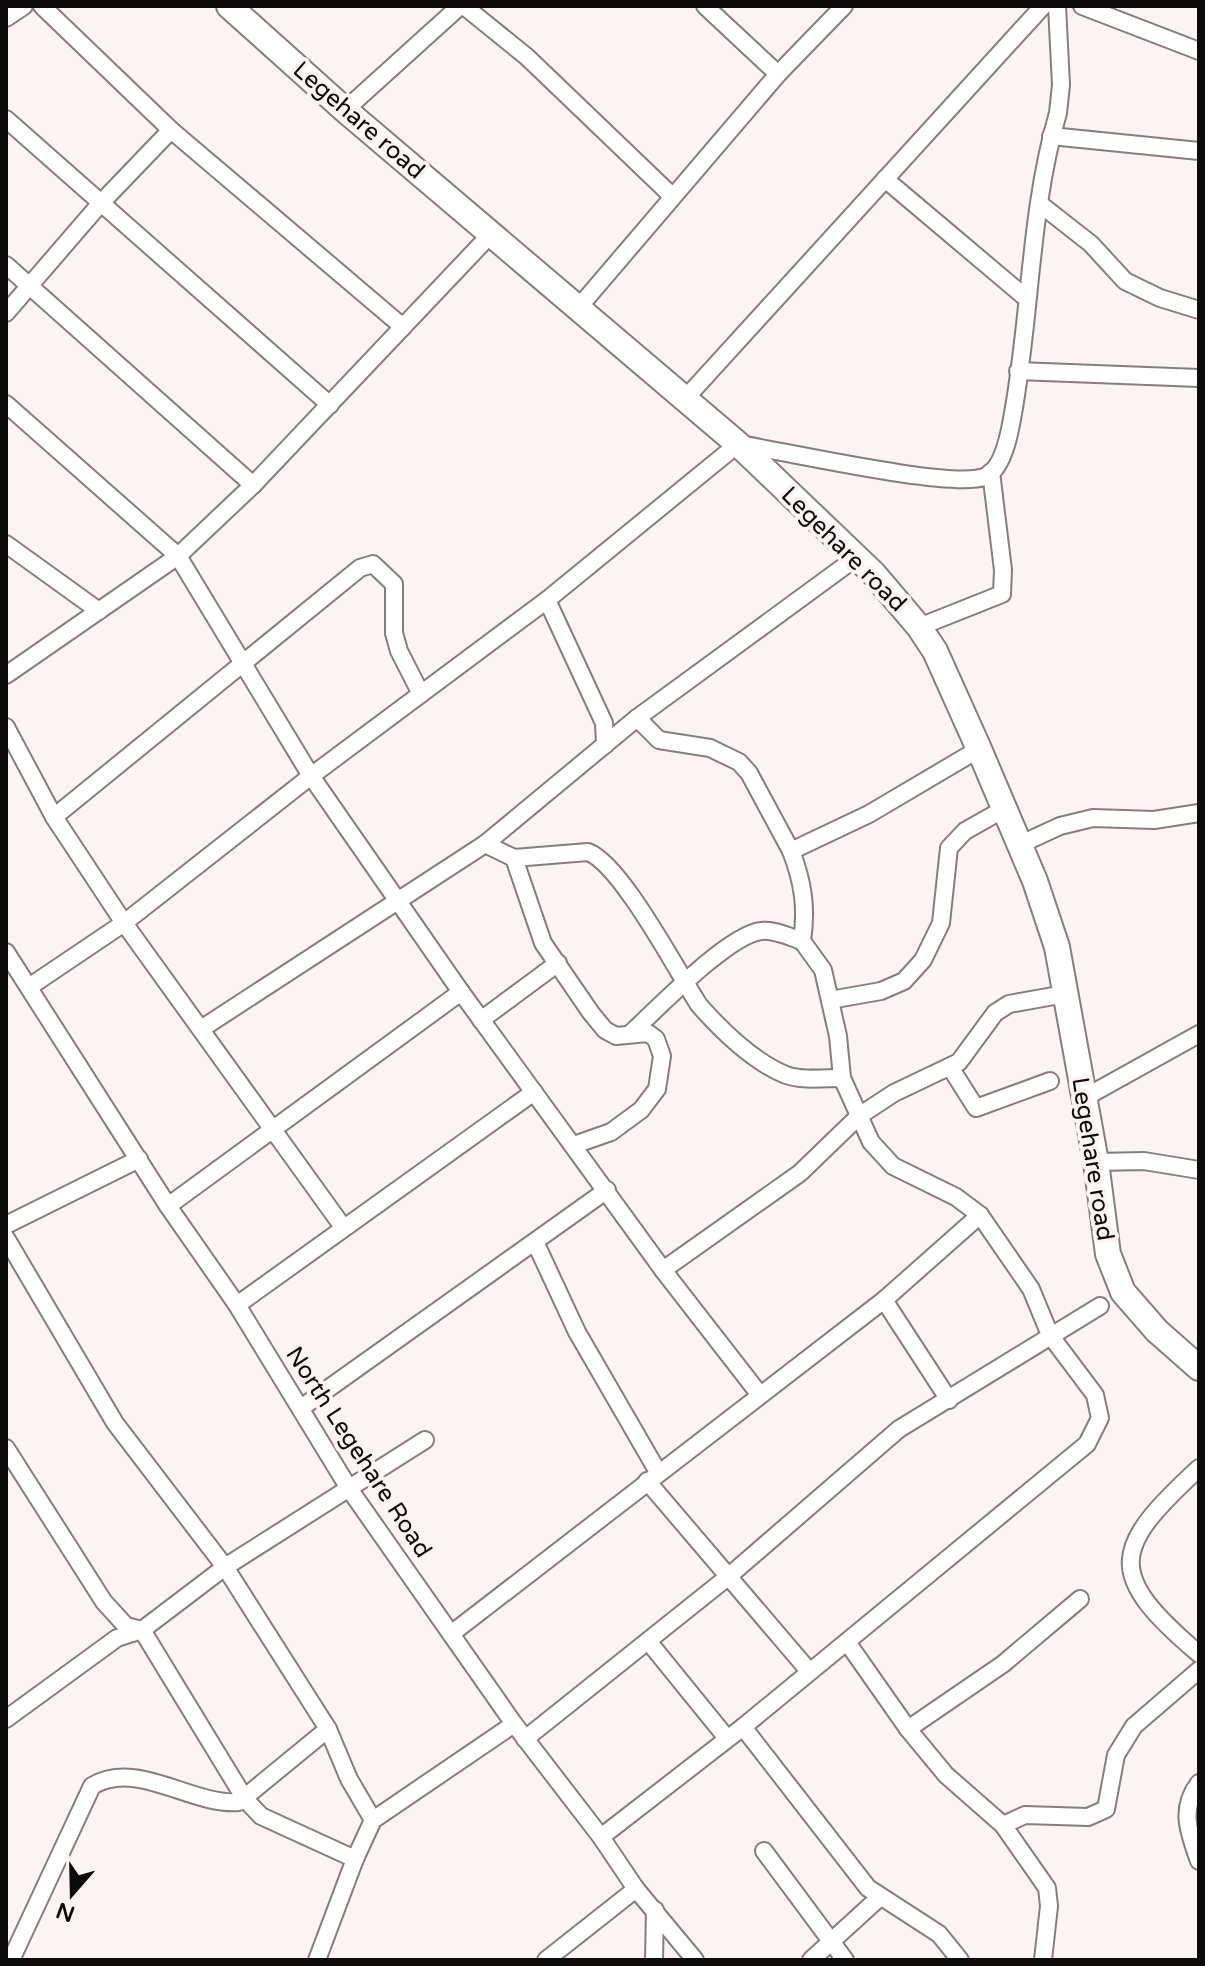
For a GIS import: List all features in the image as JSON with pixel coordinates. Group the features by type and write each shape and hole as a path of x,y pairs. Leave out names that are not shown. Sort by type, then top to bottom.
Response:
{"main road":[{"name":"Legehare road","path":"229,6 345,110 738,444 857,557 919,627 935,651 979,749 1057,947 1096,1162 1108,1254 1123,1292 1157,1331 1199,1368"}],"street":[{"path":"42,6 171,130 403,327"},
{"path":"345,110 462,6 527,57 672,196"},
{"path":"705,6 778,74"},
{"path":"579,307 778,74 844,6"},
{"path":"684,400 1043,6"},
{"path":"29,987 124,923 311,776 547,600 738,444 948,479 983,478 991,472 998,465 1012,421 1026,298 1061,85 1057,6"},
{"path":"1082,6 1199,51"},
{"path":"6,119 330,405"},
{"path":"6,313 33,287 100,204 171,130"},
{"path":"1051,136 1199,151"},
{"path":"885,179 1026,298"},
{"path":"1040,204 1091,244 1125,281 1160,298 1199,310"},
{"path":"6,675 178,556 253,485 491,234"},
{"path":"6,265 253,485"},
{"path":"1018,371 1199,378"},
{"path":"6,404 178,556 311,776 481,1020 663,1270 760,1395"},
{"path":"919,627 1002,594 1003,570 991,472"},
{"path":"6,544 99,611"},
{"path":"201,1029 485,844 637,718 857,557"},
{"path":"54,817 350,575 373,564 394,584 394,633 399,651 421,694"},
{"path":"547,600 586,692 604,723 605,745"},
{"path":"637,718 659,740 710,748 739,762 749,773 791,851 804,890 806,916 802,941"},
{"path":"6,727 54,817 124,923 343,1227"},
{"path":"791,851 869,814 979,749"},
{"path":"830,1000 895,987 914,970 923,960 941,923 949,848 965,831 1004,809"},
{"path":"1019,845 1060,826 1093,818 1154,820 1199,813"},
{"path":"485,844 514,858 588,852 599,856 617,876 685,983 714,1022 770,1066 789,1076 842,1078"},
{"path":"514,858 543,943 605,1030 616,1036 648,1033 656,1039 662,1056 657,1089 641,1110 611,1132 574,1145"},
{"path":"601,1837 726,1737 743,1727 1087,1444 1100,1418 1095,1395 1031,1289 980,1215 956,1197 905,1173 884,1159 859,1116 842,1078 823,970 802,941 769,931 749,934 685,983 631,1033"},
{"name":"North Legehare Road","path":"6,952 168,1206 237,1305 350,1490 525,1739 601,1837 636,1889 695,1960"},
{"path":"481,1020 558,963"},
{"path":"168,1206 461,992"},
{"path":"663,1270 800,1173 859,1116 894,1093 950,1067 968,1053 995,1013 1009,1004 1065,994"},
{"path":"1084,1098 1199,1034"},
{"path":"950,1067 976,1108 1050,1081"},
{"path":"237,1305 534,1092"},
{"path":"6,1225 139,1159"},
{"path":"1096,1162 1144,1161 1199,1170"},
{"path":"301,1408 536,1244 607,1190"},
{"path":"451,1634 884,1300 980,1215"},
{"path":"6,1238 115,1423 225,1567 328,1729 349,1779 373,1820"},
{"path":"536,1244 577,1332 652,1477 729,1576 809,1671"},
{"path":"884,1300 949,1400"},
{"path":"525,1739 729,1576 864,1456 899,1429 1100,1306"},
{"path":"6,1719 117,1638 142,1630 225,1567 425,1440"},
{"path":"6,1448 104,1602 126,1626 142,1630 245,1799 261,1816 355,1859"},
{"path":"1199,1468 1156,1507 1130,1556 1134,1585 1160,1621 1199,1654"},
{"path":"908,1729 1003,1664 1080,1599"},
{"path":"648,1641 726,1737"},
{"path":"847,1642 908,1729 946,1775 1003,1825 1047,1888 1049,1906 1043,1960"},
{"path":"1003,1825 1025,1815 1088,1817 1100,1814 1106,1809 1116,1755 1134,1726 1199,1670"},
{"path":"317,1960 373,1820 514,1724"},
{"path":"743,1727 861,1879 880,1897 939,1934 960,1960"},
{"path":"11,1960 92,1786 104,1779 136,1778 231,1803 245,1799 328,1729"},
{"path":"1199,1783 1191,1793 1186,1812 1199,1861"},
{"path":"764,1851 845,1960"},
{"path":"546,1960 636,1889"},
{"path":"811,1960 880,1897"},
{"path":"654,1960 655,1910"}]}
